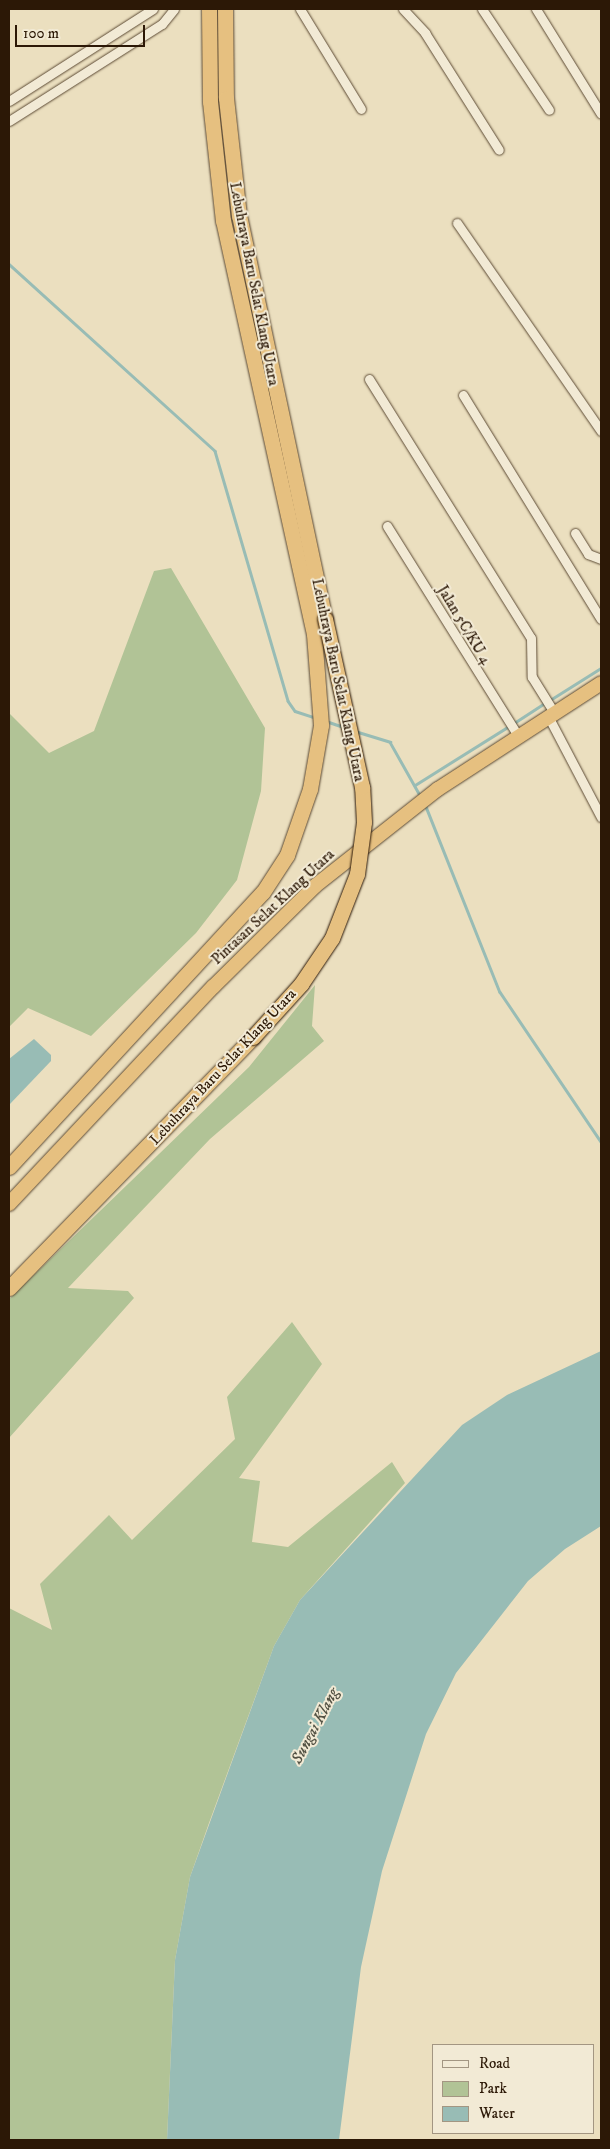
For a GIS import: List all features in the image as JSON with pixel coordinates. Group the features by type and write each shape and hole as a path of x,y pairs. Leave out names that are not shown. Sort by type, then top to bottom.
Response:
{"highway":[{"name":"Lebuhraya Baru Selat Klang Utara","path":"9,1167 263,892 287,855 300,825 321,725 314,634 223,221 210,102 210,9"},
{"name":"Lebuhraya Baru Selat Klang Utara","path":"9,1288 253,1037 301,984 332,938 357,874 364,822 362,788 238,215 226,98 224,9"},
{"name":"Pintasan Selat Klang Utara","path":"9,1204 271,927 315,886 438,789 519,737 551,713 601,683"}],"street":[{"path":"9,101 152,9"},
{"path":"9,121 162,24 174,9"},
{"path":"300,9 361,109"},
{"path":"403,9 435,47 499,150"},
{"path":"482,9 549,110"},
{"path":"536,9 601,114"},
{"path":"457,223 601,431"},
{"path":"369,379 531,638 532,677 601,818"},
{"path":"463,395 601,620"},
{"name":"Jalan 5C/KU 4","path":"387,526 519,737"},
{"path":"575,533 588,554 601,559"}],"green space":[{"path":"171,568 265,728 261,791 237,880 196,933 91,1036 28,1008 9,1027 9,713 49,753 94,731 154,571"},
{"path":"315,985 312,1026 324,1041 210,1139 68,1288 128,1291 134,1298 9,1438 9,1299 249,1067"},
{"path":"292,1322 322,1364 239,1478 260,1481 252,1542 288,1547 392,1462 405,1483 300,1600 274,1646 209,1823 190,1877 175,1960 167,2140 9,2140 9,1608 52,1630 40,1584 109,1515 132,1540 235,1439 227,1397"}],"water":[{"path":"34,1039 51,1055 51,1061 9,1105 9,1059"},
{"name":"Sungai Klang","path":"601,1351 601,1526 565,1549 528,1581 456,1673 426,1734 382,1871 361,1967 339,2140 167,2140 175,1960 190,1877 274,1646 300,1600 462,1425 507,1395"}],"waterway":[{"path":"9,264 215,451 288,701 295,711 314,717"},
{"path":"550,700 601,668"},
{"path":"514,723 545,703"},
{"path":"326,721 343,727"},
{"path":"415,785 509,726"},
{"path":"355,731 390,742 421,797"},
{"path":"425,804 500,992 601,1142"}]}
